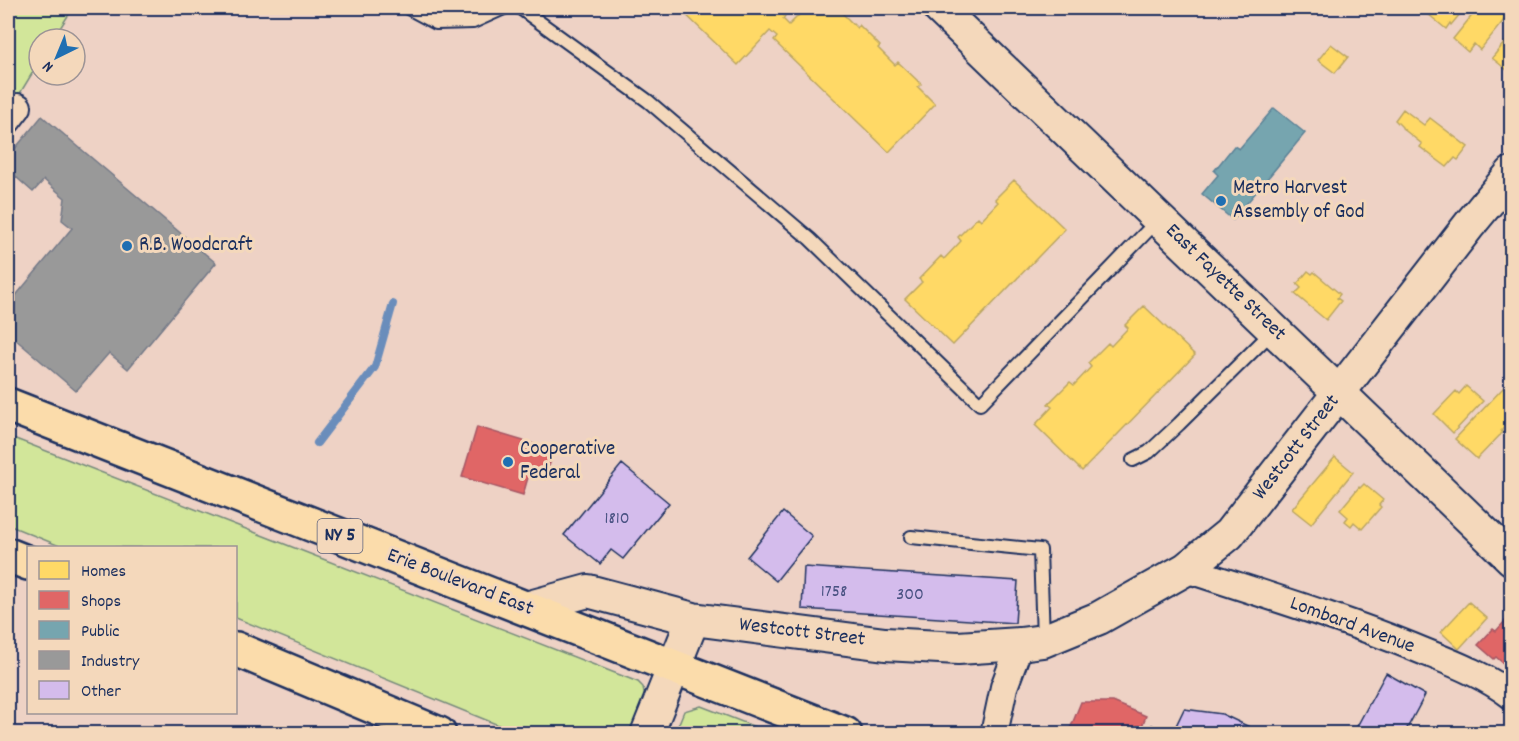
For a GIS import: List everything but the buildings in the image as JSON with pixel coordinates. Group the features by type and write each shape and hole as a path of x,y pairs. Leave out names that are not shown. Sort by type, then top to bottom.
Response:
{"main road":[{"name":"Erie Boulevard East","path":"8,405 845,734"},
{"path":"8,555 27,563"},
{"path":"237,649 439,734"}],"street":[{"name":"East Fayette Street","path":"939,8 1512,559"},
{"name":"Westcott Street","path":"526,608 588,591 693,619 885,644 958,648 1032,642 1099,618 1186,569 1229,534 1512,173"},
{"name":"Lombard Avenue","path":"1186,569 1365,628 1461,666 1495,683 1512,696"},
{"path":"647,734 693,619"},
{"path":"994,734 1004,687 1032,642"}],"lane":[{"path":"408,8 436,23 473,22 504,8"},
{"path":"520,8 648,101 810,239 980,404 1159,219"},
{"path":"1133,460 1149,452 1274,330"},
{"path":"911,537 1040,550 1032,642"}],"green space":[{"path":"8,8 73,8 61,27 27,27 27,82 8,107"},
{"path":"8,436 638,682 643,687 645,697 631,733 518,733 237,618 237,546 60,546 8,525"},
{"path":"701,706 771,733 675,733 684,711"}],"waterway":[{"path":"317,443 375,367 393,304"}],"place":[{"name":"Metro Harvest Assembly of God","path":"1221,201"},
{"name":"R.B. Woodcraft","path":"127,246"},
{"name":"Cooperative Federal","path":"508,462"}]}
